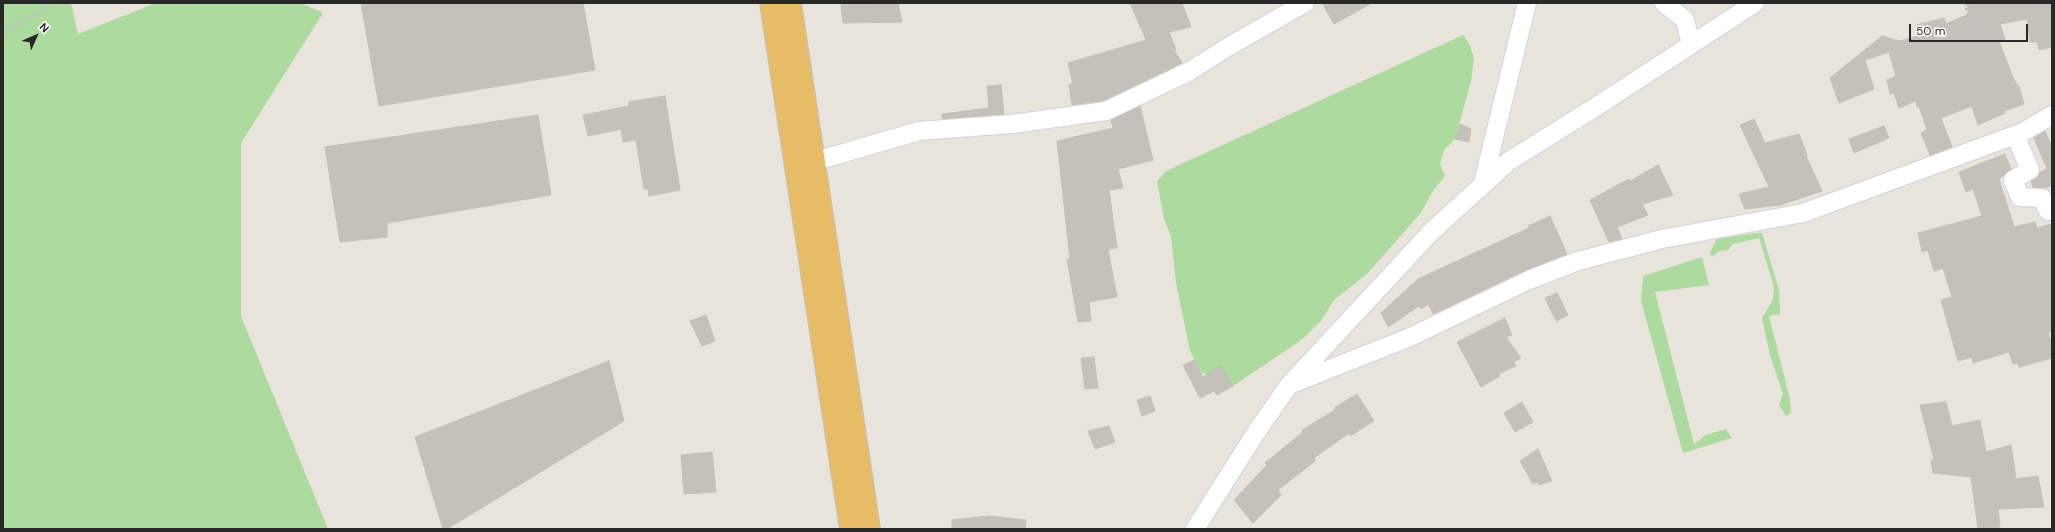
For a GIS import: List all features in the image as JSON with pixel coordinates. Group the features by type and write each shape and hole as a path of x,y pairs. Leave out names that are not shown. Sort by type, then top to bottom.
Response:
{"highway":[{"path":"771,3 851,529"},
{"path":"790,3 869,529"}],"street":[{"path":"813,162 919,132 1012,124 1106,111 1190,71 1226,48 1305,3"},
{"path":"1483,183 1527,3"},
{"path":"1664,3 1685,20 1691,45"},
{"path":"1195,529 1255,434 1290,385 1432,231 1483,183 1509,161 1755,3"},
{"path":"1290,385 1408,338 1529,280 1578,261 1662,239 1803,213 2015,135 2052,116"},
{"path":"2015,135 2030,170 2013,180 2020,197 2042,198 2048,211 2052,210"}],"path":[{"path":"46,3 49,6"},
{"path":"3,34 23,24 49,6 57,3"},
{"path":"1965,3 1972,32"}],"green space":[{"path":"3,3 71,3 78,34 156,3 301,3 323,13 241,143 241,316 328,529 3,529"},
{"path":"1463,35 1470,45 1474,59 1471,81 1455,139 1444,150 1440,164 1445,176 1433,191 1420,214 1367,274 1334,300 1320,322 1300,341 1233,386 1201,372 1190,351 1176,283 1171,236 1164,219 1157,181 1166,171"},
{"path":"1762,233 1779,290 1780,314 1769,316 1790,399 1791,413 1786,416 1779,405 1783,394 1770,355 1762,318 1773,300 1774,287 1759,238 1733,244 1728,250 1718,252 1712,257 1710,252 1717,239"},
{"path":"1702,257 1709,285 1655,292 1694,444 1706,435 1726,429 1732,438 1683,453 1641,301 1643,276"}],"building":[{"path":"361,3 583,3 595,70 379,106"},
{"path":"898,3 902,22 843,23 841,5"},
{"path":"1130,3 1182,3 1191,27 1169,32 1176,49 1174,50 1182,63 1103,101 1072,105 1069,84 1073,84 1068,63 1146,40"},
{"path":"1322,3 1372,3 1334,24"},
{"path":"1967,3 2052,3 2052,47 2039,50 2037,42 2030,42 2027,19 2000,24 2005,39 1999,41 2012,75 2018,87 2019,86 2024,104 2004,111 2005,113 1978,125 1972,106 1941,118 1952,147 1930,155 1921,133 1927,130 1916,101 1899,108 1894,93 1890,94 1887,80 1896,76 1889,52 1865,60 1874,89 1839,103 1830,78 1882,36 1900,41 1918,36 1916,25 1944,18 1946,24 1969,14"},
{"path":"1001,85 1004,114 942,119 942,114 989,108 987,86"},
{"path":"665,96 680,190 649,196 648,189 644,189 636,140 623,142 621,129 588,136 583,115 629,106 629,102"},
{"path":"1140,106 1153,160 1118,169 1123,188 1109,190 1117,248 1108,249 1117,297 1089,302 1091,321 1078,322 1067,259 1070,259 1057,141 1113,128 1111,120"},
{"path":"538,115 551,195 387,223 387,237 340,242 325,147"},
{"path":"1754,119 1765,143 1799,134 1807,155 1806,156 1822,191 1780,205 1745,209 1739,194 1769,187 1740,125"},
{"path":"1460,124 1471,129 1469,142 1455,139"},
{"path":"1884,126 1889,138 1854,153 1849,139"},
{"path":"2045,131 2052,147 2052,185 2045,188 2033,187 2031,181 2039,176 2040,172 2047,169 2034,138"},
{"path":"2005,154 2011,169 1999,179 2014,227 2035,222 2037,228 2052,224 2052,331 2048,332 2052,345 2052,358 2019,367 2018,363 2013,364 2009,352 1973,363 1972,357 1958,361 1941,300 1952,297 1943,268 1934,271 1928,250 1922,252 1918,233 1982,216 1973,189 1966,192 1959,172"},
{"path":"1658,165 1673,195 1642,204 1648,215 1617,227 1622,239 1609,242 1590,200 1629,179 1630,181"},
{"path":"1550,216 1567,254 1524,271 1433,314 1429,304 1421,309 1419,306 1388,327 1381,313 1418,279 1529,228 1528,226"},
{"path":"1557,293 1568,315 1556,321 1545,298"},
{"path":"706,315 715,341 702,346 690,321"},
{"path":"1505,318 1512,335 1506,337 1521,358 1514,362 1516,366 1498,374 1500,376 1481,387 1457,342"},
{"path":"1094,357 1098,388 1085,389 1081,358"},
{"path":"1194,360 1203,377 1221,366 1233,386 1217,395 1214,391 1200,398 1183,365"},
{"path":"609,361 624,421 447,529 443,529 415,437"},
{"path":"1357,394 1374,421 1350,436 1349,433 1314,458 1315,461 1278,490 1281,495 1253,523 1234,500 1267,465 1265,463 1303,432 1302,430 1335,410 1334,408"},
{"path":"1150,396 1155,411 1142,416 1137,400"},
{"path":"1522,402 1533,422 1515,432 1504,413"},
{"path":"1946,402 1952,426 1980,420 1986,452 2011,445 2016,479 2038,476 2044,507 1998,509 2000,527 1978,529 1971,477 1933,473 1931,460 1934,460 1920,405"},
{"path":"1109,426 1115,442 1095,449 1088,431"},
{"path":"1538,449 1552,481 1539,485 1537,482 1533,484 1520,461"},
{"path":"712,452 716,492 684,494 681,455"},
{"path":"989,516 1026,520 1025,529 952,529 952,520"}]}
